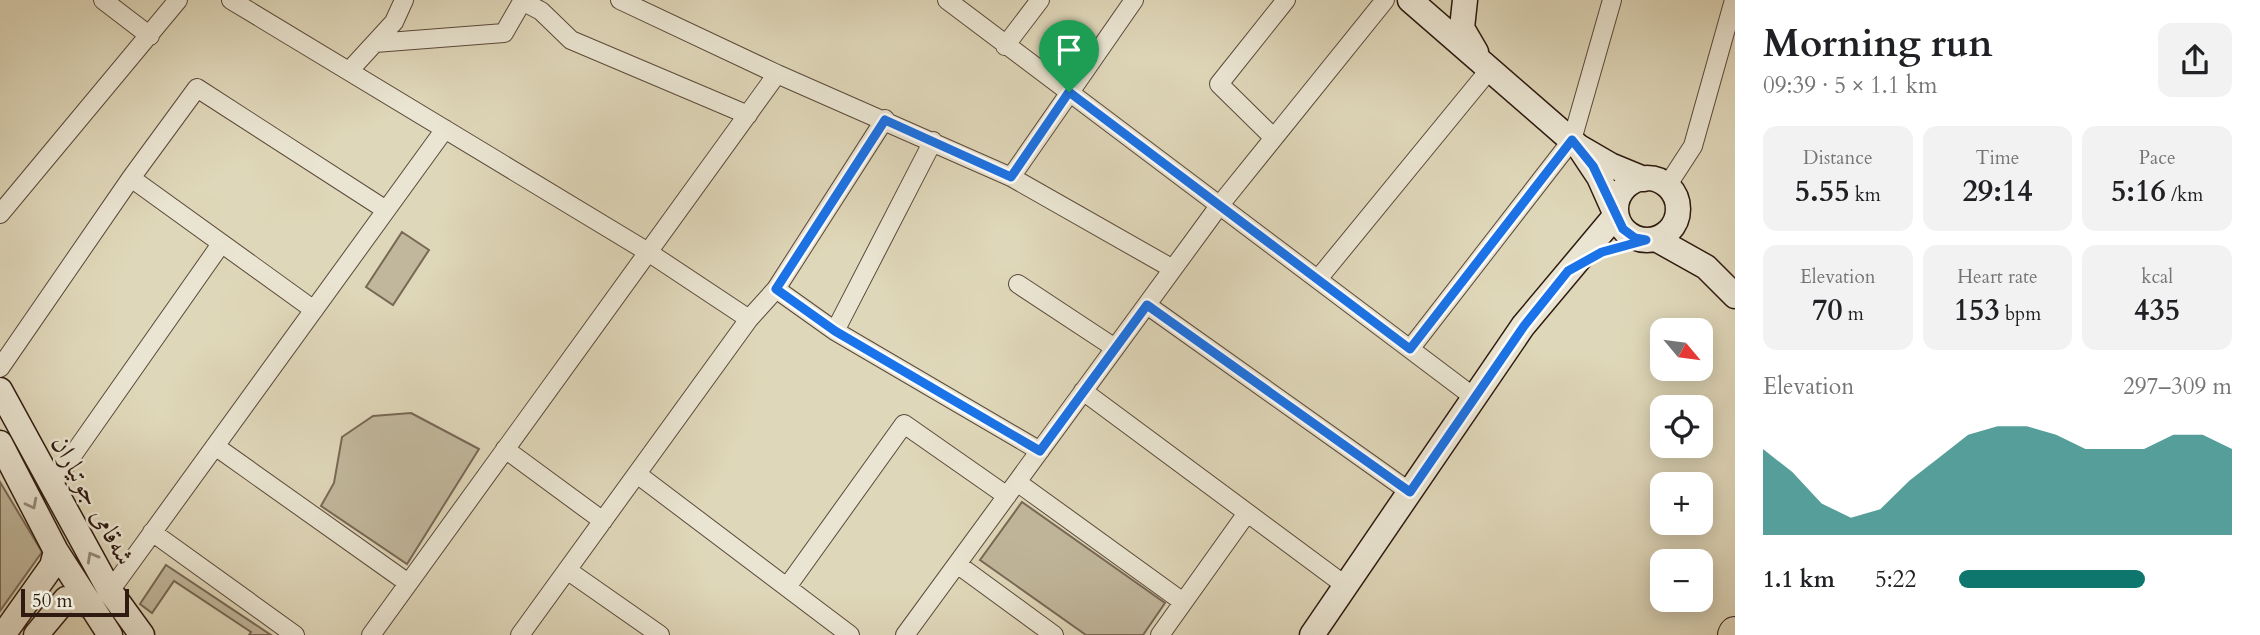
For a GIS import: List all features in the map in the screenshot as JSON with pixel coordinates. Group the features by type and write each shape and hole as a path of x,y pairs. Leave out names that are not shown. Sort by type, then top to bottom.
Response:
{"main road":[{"path":"1410,0 1435,15 1454,22 1464,2"},
{"path":"1464,2 1462,28 1487,67"},
{"path":"1435,15 1487,67 1576,144 1610,165 1663,191 1706,267 1735,296"},
{"path":"1576,144 1602,183 1627,233 1651,239 1706,267"},
{"path":"1312,635 1524,326 1616,215 1616,204 1623,190 1630,183 1663,191"},
{"path":"1568,271 1602,252 1651,239 1672,226 1663,191"},
{"name":"شەقامی جوتیاران","path":"0,390 110,591 142,635"},
{"name":"شەقامی جوتیاران","path":"0,443 56,551 110,635"},
{"path":"2,635 52,566 56,551"},
{"path":"36,635 66,599 89,605"},
{"path":"29,600 51,614"}],"street":[{"path":"103,0 150,36"},
{"path":"0,214 178,0"},
{"path":"230,0 648,252 749,319"},
{"path":"349,71 394,22 404,0"},
{"path":"947,0 1475,398"},
{"path":"1005,46 1040,0"},
{"path":"1011,177 1134,0"},
{"path":"1274,138 1219,84 1286,0"},
{"path":"905,635 1219,206 1385,0"},
{"path":"1410,349 1576,144 1612,0"},
{"path":"1663,191 1693,146 1734,0"},
{"path":"375,43 504,33 523,1 541,11 571,40 748,115"},
{"path":"628,2 777,74 1011,177 1173,269"},
{"path":"1318,279 1487,67"},
{"path":"370,635 777,74"},
{"path":"0,368 131,178 197,88 386,210"},
{"path":"520,635 749,319 776,289 885,120"},
{"path":"110,591 445,129"},
{"path":"835,331 933,141"},
{"path":"131,178 314,310"},
{"path":"51,486 221,244"},
{"path":"1018,284 1115,348"},
{"path":"776,289 835,331 1040,451"},
{"path":"1147,305 1410,492"},
{"path":"1083,391 1346,586"},
{"path":"787,587 904,424 1012,489 1183,602"},
{"path":"215,446 408,583"},
{"path":"505,449 603,521"},
{"path":"637,474 850,635"},
{"path":"1160,635 1247,513"},
{"path":"152,532 295,635"},
{"path":"957,564 1054,635"},
{"path":"567,570 660,635"}],"shaded area":[{"path":"402,232 429,250 393,305 366,287"},
{"path":"411,413 479,449 407,564 321,506 334,483 342,437 373,416"},
{"path":"0,482 42,552 0,611"},
{"path":"1022,502 1165,603 1143,635 1086,635 980,560"},
{"path":"166,565 271,635 249,635 251,632 174,581 152,613 140,604"}],"route":[{"path":"1069,92 1410,349 1572,140 1593,166 1623,229 1635,238 1646,240 1602,252 1568,271 1524,326 1410,492 1147,305 1040,451 835,331 776,289 885,120 1011,177 1069,92"}]}
